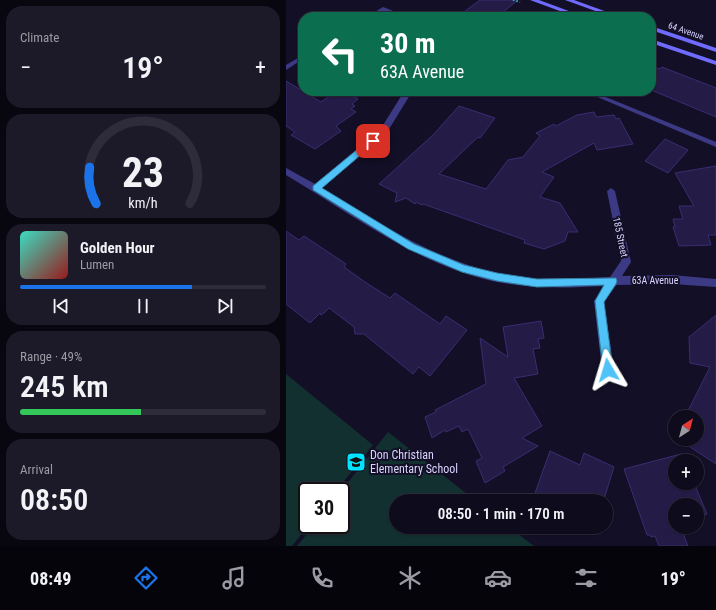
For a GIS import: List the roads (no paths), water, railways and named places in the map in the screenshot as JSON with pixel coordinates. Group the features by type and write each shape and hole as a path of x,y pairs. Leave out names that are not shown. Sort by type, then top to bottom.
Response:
{"main road":[{"path":"533,0 568,12"},
{"path":"568,0 603,12"},
{"name":"64 Avenue","path":"656,30 716,50"},
{"path":"656,43 716,63"}],"street":[{"path":"316,188 383,132 405,96"},
{"name":"63A Avenue","path":"286,170 411,247 462,268 497,277 537,283 676,280 716,283"},
{"name":"185 Street","path":"608,370 599,301 626,262 611,190"}],"lane":[{"path":"377,12 383,8 392,12"},
{"path":"286,68 298,60"},
{"path":"598,96 716,145"}],"place":[{"name":"Don Christian Elementary School","path":"356,462"}]}
